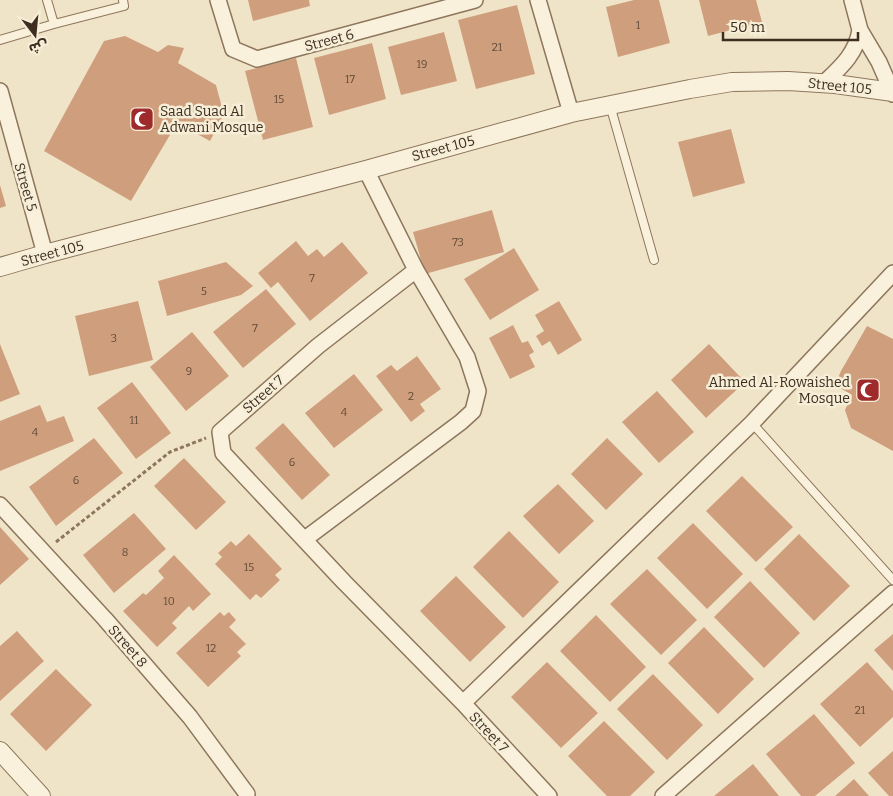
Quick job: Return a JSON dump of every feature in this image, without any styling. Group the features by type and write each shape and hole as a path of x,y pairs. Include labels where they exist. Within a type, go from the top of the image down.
{"street":[{"name":"Street 6","path":"218,0 233,49 257,59 475,0"},
{"path":"538,0 571,113"},
{"path":"852,0 860,30 879,62 893,93"},
{"path":"824,83 850,55 858,42 860,30"},
{"name":"Street 105","path":"0,267 366,170 571,113 690,89 732,82 788,81 824,83 893,93"},
{"name":"Street 5","path":"0,91 4,120 45,254"},
{"path":"305,539 461,422 473,411 478,390 467,357 416,270 366,170"},
{"name":"Street 7","path":"416,270 318,346 220,432 223,453 344,582 463,703 549,796"},
{"path":"463,703 752,423 893,273"},
{"name":"Street 8","path":"0,504 105,619 190,717 247,794"},
{"path":"664,796 893,593"},
{"path":"0,751 41,796"}],"lane":[{"path":"47,0 54,24"},
{"path":"0,40 124,6 123,0"},
{"path":"610,105 654,260"},
{"path":"752,423 893,580"}],"path":[{"path":"44,552 170,452 220,432"}],"building":[{"path":"248,0 309,0 310,6 253,21"},
{"path":"634,0 659,0 670,43 618,57 606,7"},
{"path":"699,0 756,0 762,22 708,36"},
{"path":"517,5 535,74 476,89 458,20"},
{"path":"444,32 457,81 401,95 388,47"},
{"name":"Saad Suad Al Adwani Mosque","path":"125,36 158,52 168,45 184,48 178,63 216,85 224,115 210,141 177,123 131,201 44,151 104,41"},
{"path":"372,43 386,99 329,115 314,58"},
{"path":"296,58 313,127 263,140 245,71"},
{"path":"731,129 745,183 693,197 678,142"},
{"path":"0,185 6,206 0,208"},
{"path":"492,210 504,252 425,274 413,232"},
{"path":"296,241 308,256 317,249 324,257 342,242 368,273 310,321 278,282 271,288 258,273"},
{"path":"514,248 539,290 490,320 464,279"},
{"path":"226,262 253,286 241,295 167,316 158,281"},
{"path":"266,289 296,324 243,368 213,332"},
{"path":"138,301 153,360 89,376 75,316"},
{"path":"559,301 582,340 558,355 550,341 542,346 536,336 544,331 535,315"},
{"path":"513,325 522,343 528,341 534,352 529,355 535,367 510,379 489,338"},
{"name":"Ahmed Al-Rowaished Mosque","path":"867,326 893,339 893,451 851,428 845,410 852,395 835,385"},
{"path":"192,332 229,376 186,411 150,367"},
{"path":"0,344 20,394 0,402"},
{"path":"709,344 745,382 706,418 671,380"},
{"path":"417,356 441,389 420,404 425,411 411,422 376,376 391,365 397,371"},
{"path":"354,374 383,410 334,448 305,413"},
{"path":"132,382 171,433 136,459 97,408"},
{"path":"657,391 694,432 659,463 622,422"},
{"path":"40,405 47,422 64,416 74,441 0,471 0,421"},
{"path":"283,423 330,475 302,500 255,448"},
{"path":"94,438 123,473 56,526 29,487"},
{"path":"607,438 643,474 606,510 571,474"},
{"path":"184,458 226,502 196,530 154,486"},
{"path":"742,476 793,527 756,562 706,511"},
{"path":"558,484 594,521 559,554 523,516"},
{"path":"134,513 166,549 114,593 83,555"},
{"path":"693,523 743,574 707,609 657,558"},
{"path":"0,527 29,559 0,585"},
{"path":"509,531 559,582 523,618 473,567"},
{"path":"249,534 282,569 275,575 280,580 261,598 256,594 250,600 215,564 222,557 218,553 231,541 236,546"},
{"path":"799,534 850,586 814,621 764,569"},
{"path":"174,555 211,594 193,611 189,606 172,623 177,628 157,647 123,611 143,593 146,595 164,578 158,571"},
{"path":"647,569 697,620 661,655 610,604"},
{"path":"456,576 506,627 470,662 420,611"},
{"path":"750,581 800,633 764,668 714,617"},
{"path":"220,612 224,616 229,612 236,620 229,627 246,644 237,652 241,656 208,687 176,653"},
{"path":"596,615 646,667 610,702 560,651"},
{"path":"704,627 754,679 718,714 668,663"},
{"path":"17,631 44,661 0,701 0,646"},
{"path":"893,634 893,671 874,650"},
{"path":"547,662 598,713 561,748 511,697"},
{"path":"867,662 893,691 893,717 860,747 820,704"},
{"path":"56,669 92,705 46,751 10,714"},
{"path":"653,674 703,725 667,760 617,709"},
{"path":"814,714 855,763 815,796 801,796 766,754"},
{"path":"604,721 655,772 630,796 607,796 568,756"},
{"path":"893,751 893,796 889,796 868,773"},
{"path":"753,764 779,796 714,796"},
{"path":"854,779 869,796 835,796"}],"place":[{"name":"Saad Suad Al Adwani Mosque","path":"142,119"},
{"name":"Ahmed Al-Rowaished Mosque","path":"868,390"}]}
